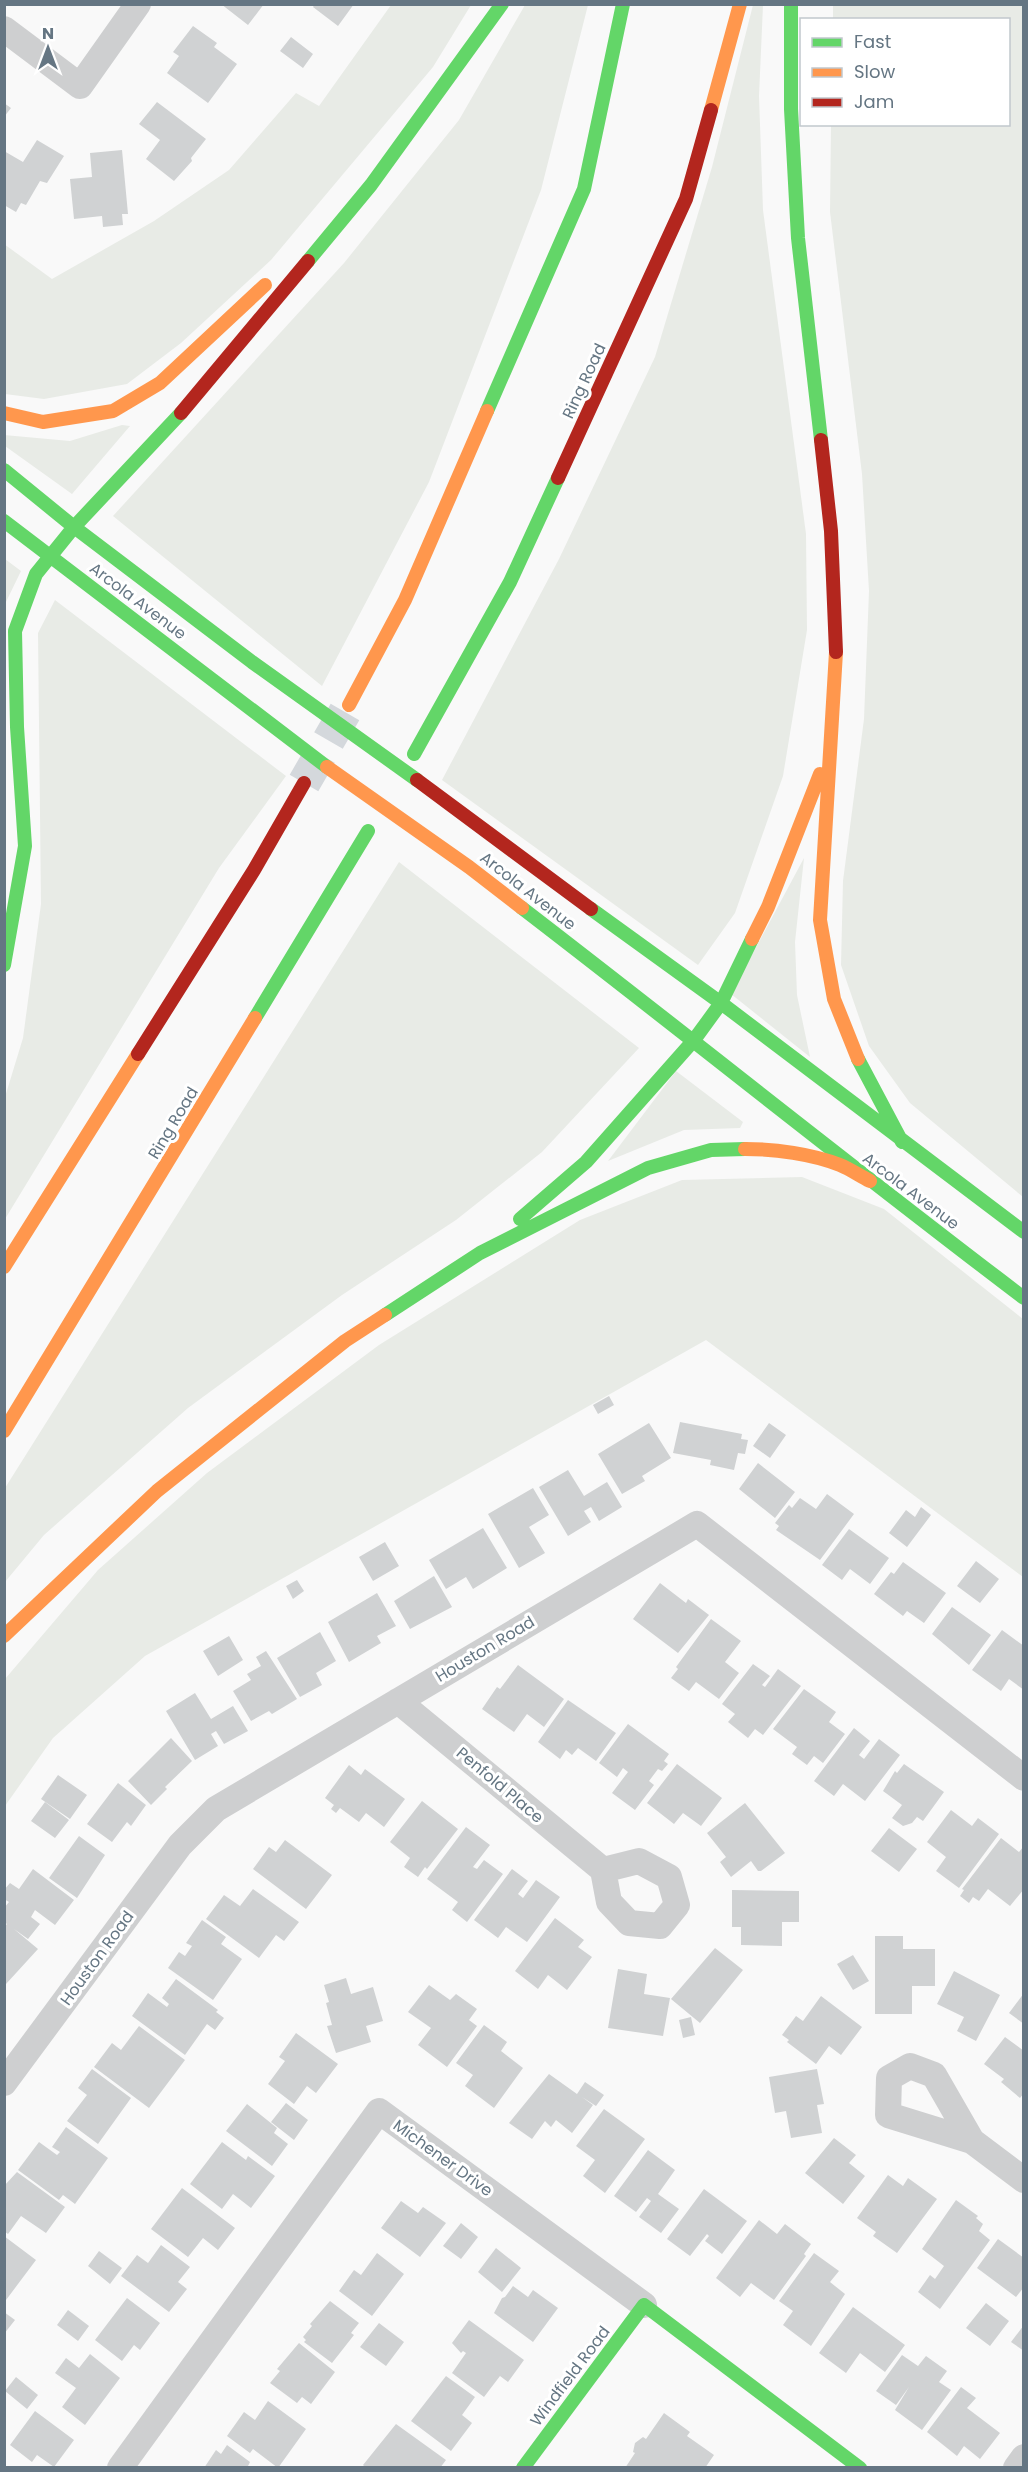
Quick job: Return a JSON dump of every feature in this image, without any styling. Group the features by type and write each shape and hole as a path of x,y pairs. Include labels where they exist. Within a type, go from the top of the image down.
{"main road":[{"path":"4,965 25,846 17,727 15,631 36,574 74,527 174,422 371,185 502,4"},
{"path":"349,705 405,600 584,189 622,4"},
{"name":"Ring Road","path":"414,754 510,582 686,199 740,4"},
{"path":"791,4 791,109 798,238 831,531 836,648 820,921 834,999 859,1062 902,1142"},
{"path":"4,413 43,422 113,411 160,383 371,185"},
{"name":"Arcola Avenue","path":"4,470 74,527 252,662 720,1003 1023,1232"},
{"name":"Arcola Avenue","path":"4,521 329,768 469,867 1023,1298"},
{"path":"480,1253 586,1162 694,1040 720,1003 768,907 831,744"},
{"path":"4,1267 254,870 304,783"},
{"name":"Ring Road","path":"4,1431 368,831"},
{"path":"4,1635 157,1491 345,1341 480,1253 648,1168 711,1150 763,1149 808,1157 840,1165 870,1181"},
{"name":"Windfield Road","path":"523,2468 644,2305"},
{"name":"Michener Drive","path":"644,2305 860,2468"}],"street":[{"path":"4,29 80,86 138,4"},
{"name":"Houston Road","path":"4,2083 180,1845 216,1809 697,1524 1023,1778"},
{"name":"Penfold Place","path":"398,1701 603,1870"},
{"name":"Michener Drive","path":"120,2468 379,2111 644,2305"},
{"path":"972,2141 1023,2180"},
{"path":"1016,2468 1023,2457"}],"shaded area":[{"path":"391,5 471,5 433,67 271,260 181,343 127,384 44,399 5,394 4,244 52,279 154,221 229,170 296,93 319,106"},
{"path":"525,5 588,5 541,190 429,482 322,686 113,516 344,263 459,120"},
{"path":"753,5 763,5 759,96 763,210 806,534 807,630 783,776 735,913 698,965 442,780 559,559 655,357 712,167"},
{"path":"833,5 1023,5 1023,1197 910,1103 869,1046 841,965 843,881 864,719 869,591 862,474 830,212 831,126 1010,126 1010,18 833,18"},
{"path":"122,425 130,426 72,494 5,446 4,435 70,441"},
{"path":"5,559 21,571 5,604"},
{"path":"55,600 286,776 219,868 5,1219 5,1097 23,1038 41,904 38,633"},
{"path":"804,858 795,942 797,995 810,1057 731,994"},
{"path":"399,862 639,1048 542,1152 456,1220 342,1295 188,1408 44,1535 5,1582 5,1488"},
{"path":"676,1071 743,1122 740,1128 684,1130 608,1161"},
{"path":"802,1177 884,1209 1023,1319 1023,1577 706,1340 145,1656 53,1738 5,1806 5,1679 98,1570 207,1473 379,1345 580,1220 682,1180"}],"building":[{"path":"221,4 264,4 248,25"},
{"path":"315,4 354,4 338,26 313,7"},
{"path":"193,26 217,43 214,47 237,64 208,103 167,73 179,56 173,52"},
{"path":"291,37 313,54 303,68 280,51"},
{"path":"157,102 206,139 191,158 192,161 174,181 146,159 160,140 139,124"},
{"path":"4,103 11,108 4,117"},
{"path":"37,140 64,156 47,183 40,181 26,205 21,203 16,212 4,205 4,151 23,162"},
{"path":"122,150 128,214 122,214 123,225 103,227 102,216 74,219 70,179 92,177 90,153"},
{"path":"609,1396 614,1405 598,1414 593,1405"},
{"path":"680,1422 742,1434 741,1439 748,1440 745,1454 738,1453 734,1470 710,1465 711,1460 673,1453"},
{"path":"649,1423 671,1458 642,1476 645,1481 622,1494 598,1454"},
{"path":"769,1423 786,1435 770,1458 753,1446"},
{"path":"758,1463 795,1492 775,1518 739,1489"},
{"path":"568,1470 584,1496 607,1482 622,1507 599,1521 591,1507 584,1511 591,1522 568,1536 539,1487"},
{"path":"533,1488 549,1515 529,1527 545,1553 519,1568 488,1514"},
{"path":"827,1494 854,1514 820,1560 776,1530 779,1526 775,1523 789,1505 792,1508 800,1498 816,1509"},
{"path":"921,1507 931,1515 907,1547 889,1533 906,1510 915,1517"},
{"path":"483,1528 507,1568 473,1589 466,1577 446,1589 429,1560"},
{"path":"849,1529 889,1558 870,1584 850,1569 842,1580 822,1565"},
{"path":"385,1542 399,1566 373,1581 359,1557"},
{"path":"976,1561 999,1579 980,1603 957,1586"},
{"path":"903,1562 946,1593 924,1623 907,1611 903,1616 874,1594 891,1572 894,1574"},
{"path":"434,1576 452,1607 410,1629 394,1601"},
{"path":"297,1580 304,1591 293,1599 286,1586"},
{"path":"660,1583 686,1603 688,1599 709,1615 678,1653 633,1619"},
{"path":"377,1593 396,1626 377,1636 381,1643 349,1662 328,1622"},
{"path":"952,1607 991,1635 969,1665 932,1634"},
{"path":"711,1619 741,1641 725,1662 739,1673 719,1699 696,1682 689,1691 671,1678 678,1669 676,1667"},
{"path":"1002,1630 1024,1646 1024,1690 1009,1679 1001,1691 972,1670"},
{"path":"320,1632 336,1661 316,1673 322,1685 300,1697 277,1658"},
{"path":"229,1636 243,1660 218,1676 203,1651"},
{"path":"266,1651 297,1699 272,1714 269,1711 251,1721 233,1691 251,1680 247,1674 261,1666 256,1657"},
{"path":"753,1664 770,1676 762,1685 765,1687 778,1669 801,1686 763,1735 755,1729 748,1738 728,1722 735,1714 722,1704"},
{"path":"518,1665 564,1699 544,1727 527,1714 514,1732 482,1709 497,1687 500,1689"},
{"path":"804,1689 836,1712 829,1722 845,1734 823,1763 814,1756 807,1765 792,1754 797,1747 773,1729"},
{"path":"195,1693 211,1719 233,1706 248,1731 224,1744 216,1731 211,1734 218,1746 195,1760 166,1711"},
{"path":"568,1700 616,1733 596,1761 578,1748 572,1755 566,1750 560,1759 538,1742"},
{"path":"628,1724 669,1754 664,1761 668,1764 662,1771 658,1769 649,1781 654,1785 635,1810 612,1793 628,1772 623,1768 617,1777 599,1763"},
{"path":"854,1728 870,1741 859,1755 864,1759 879,1739 900,1755 865,1801 843,1784 834,1796 814,1781"},
{"path":"171,1738 192,1761 165,1787 167,1789 151,1805 128,1781"},
{"path":"677,1764 722,1798 701,1826 683,1813 674,1824 647,1803"},
{"path":"904,1764 944,1792 923,1821 917,1817 912,1823 903,1826 892,1818 902,1805 883,1791 895,1771 897,1773"},
{"path":"349,1765 361,1775 365,1769 405,1799 384,1827 366,1813 359,1822 340,1808 336,1813 331,1809 334,1805 325,1798"},
{"path":"58,1775 87,1795 70,1819 41,1799"},
{"path":"118,1783 146,1805 131,1826 127,1822 112,1842 87,1824"},
{"path":"422,1801 458,1829 418,1877 404,1867 410,1858 390,1842"},
{"path":"45,1802 69,1820 55,1838 31,1821"},
{"path":"745,1803 785,1853 761,1871 758,1871 751,1861 731,1877 720,1862 726,1857 707,1833"},
{"path":"951,1810 972,1826 978,1818 999,1834 959,1888 936,1871 946,1857 927,1842"},
{"path":"466,1827 490,1845 473,1867 477,1869 484,1860 503,1874 467,1922 452,1910 458,1902 427,1879"},
{"path":"889,1828 917,1849 899,1872 871,1851"},
{"path":"79,1836 105,1855 77,1898 49,1878"},
{"path":"1001,1838 1019,1852 1024,1846 1024,1889 1010,1906 988,1889 979,1901 973,1897 969,1903 960,1896 964,1890 962,1889"},
{"path":"285,1840 332,1875 306,1909 253,1869 269,1847 276,1852"},
{"path":"33,1869 74,1900 55,1925 35,1910 31,1917 40,1924 28,1939 14,1929 38,1949 6,1984 4,1983 4,1927 7,1924 4,1922 4,1908 9,1902 4,1899 4,1890 10,1883 19,1889"},
{"path":"512,1869 528,1881 518,1894 523,1898 536,1880 560,1897 527,1942 506,1927 498,1938 474,1920"},
{"path":"253,1889 299,1922 284,1941 276,1935 259,1958 206,1919 224,1895 240,1906"},
{"path":"732,1890 799,1891 799,1922 782,1922 782,1946 741,1945 741,1927 732,1927"},
{"path":"555,1918 584,1940 578,1947 592,1957 567,1990 548,1975 538,1989 515,1971"},
{"path":"202,1920 226,1937 221,1944 242,1959 213,2000 168,1968 179,1952 185,1956 192,1946 186,1943"},
{"path":"875,1936 903,1936 903,1949 935,1949 935,1986 912,1986 912,2014 875,2014"},
{"path":"715,1948 743,1970 700,2023 671,1999"},
{"path":"853,1955 869,1981 853,1990 837,1964"},
{"path":"618,1969 647,1974 644,1994 670,1998 663,2036 608,2028"},
{"path":"954,1971 1000,1995 976,2041 957,2031 964,2017 937,2004"},
{"path":"346,1978 351,1994 373,1987 383,2021 366,2026 371,2042 336,2053 327,2026 332,2025 324,1985"},
{"path":"176,1979 218,2010 216,2012 224,2018 215,2030 207,2024 185,2055 132,2016 148,1993 167,2007 169,2004 162,1998"},
{"path":"429,1985 450,2000 456,1994 477,2009 469,2020 477,2026 447,2067 418,2045 431,2028 408,2012"},
{"path":"1024,1993 1024,2024 1009,2013"},
{"path":"821,1996 862,2027 841,2055 829,2046 816,2064 787,2042 789,2040 782,2035 796,2016 803,2021"},
{"path":"691,2017 695,2035 683,2038 679,2020"},
{"path":"484,2025 507,2042 501,2051 523,2068 494,2108 465,2086 473,2075 456,2063"},
{"path":"139,2026 185,2060 149,2108 94,2067 112,2043 121,2050"},
{"path":"296,2033 338,2064 316,2093 307,2086 294,2104 268,2084 285,2061 279,2057"},
{"path":"1005,2037 1024,2051 1024,2093 1020,2098 1001,2082 1004,2079 984,2064"},
{"path":"92,2069 131,2098 98,2144 67,2121 87,2095 78,2088"},
{"path":"817,2069 824,2104 817,2105 822,2133 791,2138 786,2111 775,2113 769,2077"},
{"path":"549,2074 577,2094 585,2082 604,2095 596,2106 582,2097 593,2105 572,2133 556,2120 551,2127 545,2121 532,2139 509,2123"},
{"path":"286,2103 308,2120 294,2140 271,2122"},
{"path":"247,2104 277,2128 274,2133 288,2144 272,2166 226,2131"},
{"path":"604,2109 645,2139 605,2193 583,2176 595,2160 576,2146"},
{"path":"66,2127 108,2158 75,2204 63,2195 59,2200 18,2170 39,2142 57,2155 60,2152 52,2147"},
{"path":"834,2138 856,2155 849,2163 865,2176 843,2204 805,2173"},
{"path":"222,2142 246,2160 248,2156 275,2176 251,2208 233,2194 222,2209 190,2184"},
{"path":"648,2150 675,2170 658,2194 679,2209 661,2233 639,2217 651,2201 647,2198 636,2212 614,2196"},
{"path":"17,2172 65,2207 46,2233 21,2216 8,2234 4,2231 4,2186"},
{"path":"888,2175 903,2186 908,2178 937,2199 897,2253 873,2236 876,2232 857,2218"},
{"path":"182,2188 235,2228 218,2250 203,2238 188,2257 151,2229"},
{"path":"704,2189 747,2221 722,2254 705,2241 709,2236 707,2234 690,2256 667,2239"},
{"path":"956,2200 978,2216 976,2218 983,2224 979,2231 990,2240 940,2309 918,2292 930,2275 935,2279 944,2266 922,2249"},
{"path":"401,2201 418,2213 423,2207 446,2223 420,2257 381,2228"},
{"path":"759,2220 777,2234 785,2224 811,2244 804,2254 806,2256 774,2300 751,2283 740,2297 716,2278"},
{"path":"461,2223 478,2237 461,2259 443,2246"},
{"path":"4,2236 36,2260 6,2300 4,2299"},
{"path":"998,2239 1024,2258 1024,2287 1016,2297 977,2268"},
{"path":"161,2245 190,2267 178,2282 187,2289 169,2312 121,2276 137,2255 148,2263"},
{"path":"496,2248 521,2268 502,2292 478,2272"},
{"path":"99,2251 122,2268 110,2284 88,2266"},
{"path":"377,2253 404,2274 372,2316 339,2291 354,2270 361,2275"},
{"path":"814,2253 839,2271 830,2282 845,2294 811,2346 783,2325 793,2311 779,2301"},
{"path":"513,2286 528,2297 533,2290 558,2308 533,2342 494,2313 502,2298"},
{"path":"127,2298 160,2323 140,2350 134,2345 122,2361 95,2340"},
{"path":"330,2301 359,2323 351,2333 354,2335 332,2363 304,2342 306,2340 303,2337 312,2326 310,2324"},
{"path":"986,2303 1009,2321 990,2346 966,2328"},
{"path":"853,2307 905,2345 885,2372 860,2353 846,2373 819,2353"},
{"path":"68,2310 89,2326 78,2341 57,2325"},
{"path":"4,2312 15,2320 4,2334"},
{"path":"469,2320 524,2360 508,2382 500,2376 484,2397 452,2373 466,2353 463,2351 461,2353 452,2343"},
{"path":"379,2323 404,2342 386,2366 360,2347"},
{"path":"1024,2325 1024,2351 1011,2342"},
{"path":"299,2343 335,2372 311,2404 302,2397 297,2403 270,2383 280,2371 277,2369"},
{"path":"90,2354 120,2378 85,2425 62,2407 76,2388 55,2373 66,2358 79,2368"},
{"path":"902,2355 918,2366 926,2356 947,2371 939,2382 951,2390 922,2430 895,2410 909,2387 896,2405 876,2391"},
{"path":"446,2376 475,2397 462,2415 472,2423 451,2451 411,2421"},
{"path":"16,2377 38,2395 27,2409 5,2391"},
{"path":"961,2387 976,2398 967,2408 1000,2433 980,2459 964,2446 957,2456 927,2432"},
{"path":"268,2401 306,2429 278,2468 253,2449 250,2453 227,2436 244,2412 255,2420"},
{"path":"35,2411 74,2440 54,2467 37,2455 32,2462 10,2445"},
{"path":"664,2413 690,2432 687,2436 714,2455 705,2468 625,2468 635,2453 633,2452 635,2443 643,2437 646,2439"},
{"path":"396,2424 446,2460 440,2468 366,2468 363,2465"},
{"path":"227,2445 250,2462 247,2468 204,2468 216,2450 221,2454"}],"tunnel":[{"path":"304,783 349,705"}],"traffic: fast":[{"path":"308,261 371,185 502,4"},
{"path":"487,411 584,189 623,4"},
{"path":"791,4 791,109 798,238 821,440"},
{"path":"4,965 25,846 17,727 15,631 36,574 74,527 181,413"},
{"path":"4,470 74,527 252,662 417,780"},
{"path":"414,754 510,582 558,478"},
{"path":"4,521 327,767"},
{"path":"255,1018 368,831"},
{"path":"522,908 1024,1298"},
{"path":"591,909 721,1003 1024,1232"},
{"path":"520,1219 586,1162 694,1040 721,1003 752,939"},
{"path":"858,1059 902,1142"},
{"path":"385,1315 480,1253 648,1168 711,1150 745,1149"},
{"path":"523,2468 644,2305 860,2468"}],"traffic: slow":[{"path":"711,110 740,4"},
{"path":"4,413 43,422 113,411 160,383 265,285"},
{"path":"349,705 405,600 487,411"},
{"path":"836,652 820,920 834,999 858,1059"},
{"path":"327,767 469,867 522,908"},
{"path":"752,939 768,907 820,774"},
{"path":"4,1431 255,1018"},
{"path":"4,1267 138,1054"},
{"path":"745,1149 781,1151 818,1158 844,1167 870,1181"},
{"path":"4,1636 157,1491 345,1341 385,1315"}],"traffic: jam":[{"path":"558,478 686,199 711,110"},
{"path":"181,413 308,261"},
{"path":"821,440 831,531 836,652"},
{"path":"417,780 591,909"},
{"path":"138,1054 254,870 304,783"}]}
